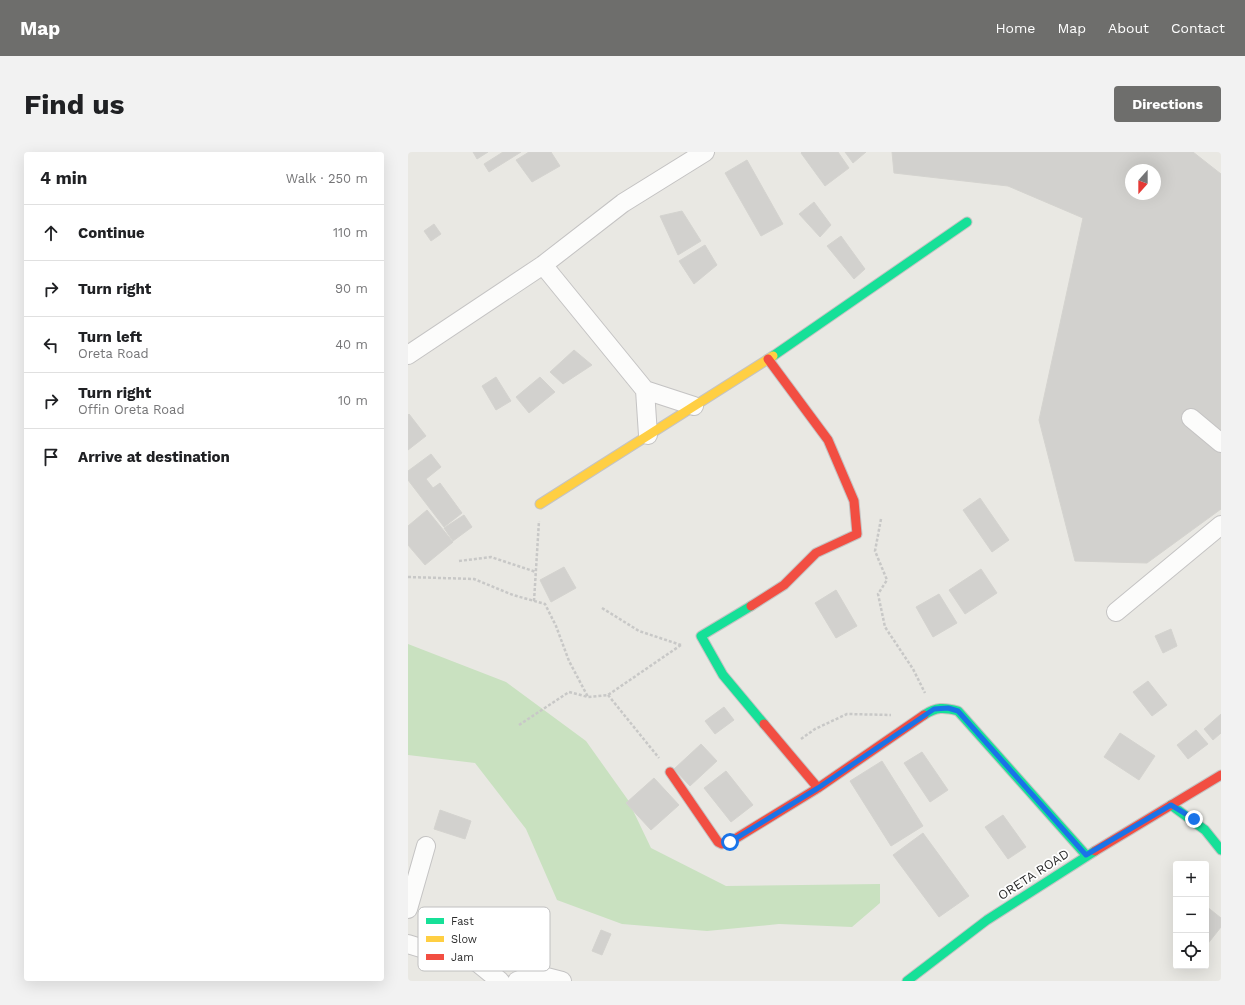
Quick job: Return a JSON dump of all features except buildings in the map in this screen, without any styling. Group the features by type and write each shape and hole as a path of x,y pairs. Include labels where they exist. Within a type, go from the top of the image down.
{"street":[{"path":"408,355 544,265 623,203 705,152"},
{"path":"540,504 768,359 967,222"},
{"path":"544,265 645,390 694,406"},
{"path":"768,359 828,440 854,501 857,534 816,553 784,585 701,636 723,675 818,788"},
{"path":"645,390 648,435"},
{"path":"1190,418 1221,444"},
{"path":"1116,612 1221,525"},
{"path":"670,772 718,842 722,844 730,842 818,788 934,709 948,708 958,711 1086,855"},
{"name":"ORETA ROAD","path":"907,981 987,920 1086,855 1221,775"},
{"path":"1171,805 1194,819 1214,838 1221,850"},
{"path":"408,909 426,846"},
{"path":"488,971 500,981"},
{"path":"517,981 535,974 562,981"}],"path":[{"path":"534,600 540,504"},
{"path":"881,520 875,551 887,580 878,594 884,628 913,669 934,709"},
{"path":"459,560 491,557 536,572"},
{"path":"408,577 474,579 513,595 545,604 556,626 569,660 588,697"},
{"path":"602,608 639,631 687,647 701,636"},
{"path":"519,725 569,692 588,697 608,695 681,645"},
{"path":"608,695 670,772"},
{"path":"786,750 815,729 847,714 890,714 920,719"}],"green space":[{"path":"408,644 506,682 586,741 628,800 651,848 726,886 880,884 880,903 852,927 779,924 707,931 622,924 557,900 526,829 475,763 408,755"}],"traffic: fast":[{"path":"773,356 967,222"},
{"path":"751,606 701,636 723,675 764,724"},
{"path":"924,715 932,710 940,708 958,711 1086,855"},
{"path":"1171,805 1205,830 1221,850"},
{"path":"907,981 987,920 1095,851"}],"traffic: slow":[{"path":"540,504 773,356"}],"traffic: jam":[{"path":"751,606 784,585 816,553 857,534 854,501 828,440 768,359"},
{"path":"670,772 718,842 722,844 730,842 818,788 924,715"},
{"path":"764,724 818,788"},
{"path":"1095,851 1221,775"}],"route":[{"path":"730,842 818,788 934,709 948,708 958,711 1086,855 1171,805 1194,819"}]}
